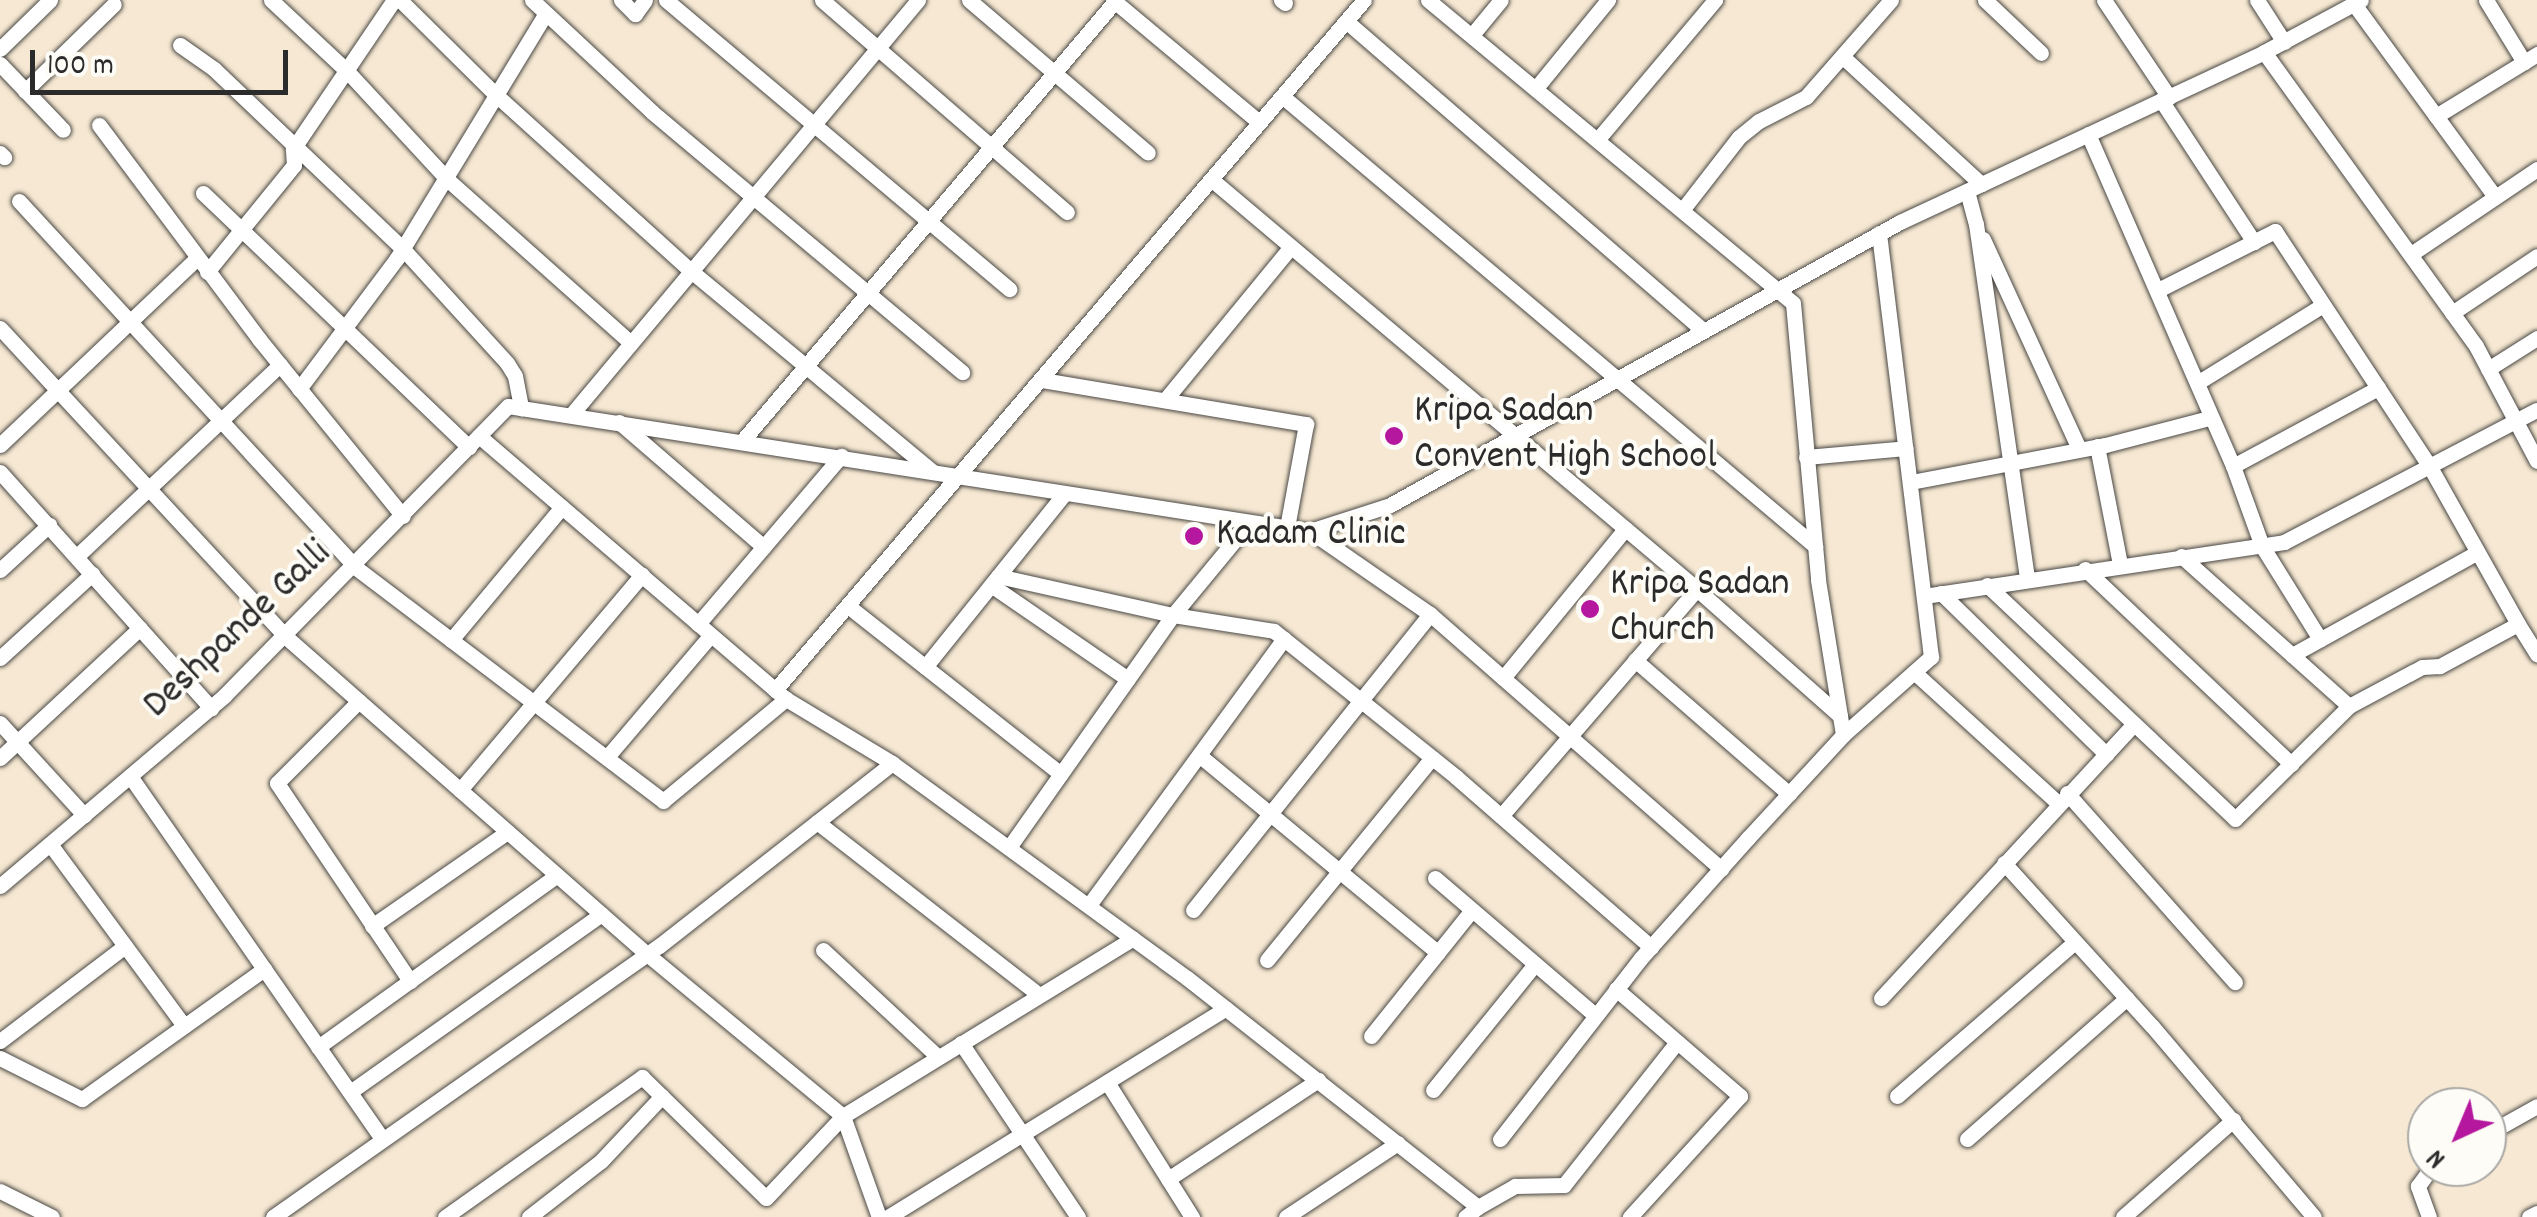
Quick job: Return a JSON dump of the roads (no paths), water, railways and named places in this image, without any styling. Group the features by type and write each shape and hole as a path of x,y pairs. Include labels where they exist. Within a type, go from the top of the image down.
{"street":[{"path":"0,49 50,0"},
{"path":"272,0 347,71 448,180 631,343"},
{"path":"0,445 128,323 241,230 294,165 293,149 397,0 692,271 932,472"},
{"path":"532,0 652,112 962,372"},
{"path":"621,0 635,14 645,0"},
{"path":"666,0 1009,289"},
{"path":"822,0 1068,212"},
{"path":"571,415 918,0"},
{"path":"968,0 1148,153"},
{"path":"743,440 804,363 1115,0 1259,122"},
{"path":"19,201 355,567 662,801 781,694 848,606 1364,0"},
{"path":"1428,0 1793,303 1814,546 1843,734"},
{"path":"1472,36 1501,0"},
{"path":"1536,88 1608,0"},
{"path":"1598,139 1715,0"},
{"path":"1683,209 1739,138 1759,121 1794,107 1891,0"},
{"path":"1985,0 2040,53"},
{"path":"2104,0 2254,242"},
{"path":"2257,0 2284,42"},
{"path":"2436,116 2530,58 2486,0"},
{"path":"180,44 214,70 293,149 403,249 506,363 514,376 514,407 1310,531 1390,504 1878,233 2264,52 2358,2 2495,197"},
{"path":"25,91 114,4"},
{"path":"299,389 403,249 545,14"},
{"path":"1346,21 1701,329"},
{"path":"2264,52 2452,313 2537,461"},
{"path":"1843,57 1974,187 2026,578"},
{"path":"0,64 63,130"},
{"path":"1282,96 1814,546"},
{"path":"100,125 202,265 403,516"},
{"path":"2088,134 2233,466 2262,546 2320,639"},
{"path":"2411,254 2537,169"},
{"path":"1211,179 1697,589 1840,716"},
{"path":"203,193 344,328 474,442 562,508 781,694 892,762 1089,904 1398,1143 1472,1212 1515,1186 1564,1185 1677,1042"},
{"path":"1976,224 2079,449"},
{"path":"2158,290 2275,231 2430,467 2537,654"},
{"path":"1500,1138 1651,947 1843,734 1931,656 1932,594 1911,482 1878,233"},
{"path":"1165,400 1290,248"},
{"path":"2452,313 2537,256"},
{"path":"2197,383 2323,304"},
{"path":"0,328 286,637 646,954 842,1116 879,1217"},
{"path":"2488,370 2537,338"},
{"path":"77,556 280,365"},
{"path":"1042,380 1306,424 1287,528"},
{"path":"2233,466 2378,388"},
{"name":"Deshpande Galli","path":"0,886 210,708 286,637 474,442 514,407"},
{"path":"1932,594 2284,542 2537,410"},
{"path":"1911,482 2097,446 2209,418"},
{"path":"618,422 764,547"},
{"path":"2097,446 2120,564"},
{"path":"1806,456 1906,448"},
{"path":"698,624 841,456"},
{"path":"3,482 49,525 210,708"},
{"path":"925,667 1064,494"},
{"path":"450,640 562,508"},
{"path":"1010,846 1173,615 1248,524"},
{"path":"0,570 49,525"},
{"path":"1503,678 1625,529"},
{"path":"1310,531 1430,614 1721,869"},
{"path":"2292,654 2476,553"},
{"path":"2181,556 2349,706"},
{"path":"2085,569 2291,764"},
{"path":"0,658 92,574"},
{"path":"460,790 642,575"},
{"path":"995,580 1274,632 1432,758 1651,947"},
{"path":"995,580 1128,679"},
{"path":"1986,585 2235,820 2349,706 2422,668 2440,666 2518,624"},
{"path":"1501,816 1697,589"},
{"path":"1932,594 2106,754"},
{"path":"848,606 1061,774"},
{"path":"1194,910 1430,614"},
{"path":"0,758 140,628"},
{"path":"607,756 712,635"},
{"path":"1089,904 1284,639"},
{"path":"1635,660 1789,794"},
{"path":"1914,672 2062,798 2235,982"},
{"path":"359,701 277,783 410,981"},
{"path":"0,723 84,816"},
{"path":"1882,998 2134,724"},
{"path":"1199,755 1438,953"},
{"path":"1267,960 1432,758"},
{"path":"272,1217 646,954 892,762"},
{"path":"130,776 382,1138"},
{"path":"817,822 1039,996"},
{"path":"372,926 507,832"},
{"path":"50,844 184,1026"},
{"path":"2004,863 2314,1217"},
{"path":"318,1047 557,875"},
{"path":"1435,878 1595,1015"},
{"path":"1371,1036 1472,910"},
{"path":"350,1092 601,914"},
{"path":"445,1217 642,1077 766,1198 842,1116 1134,938"},
{"path":"1897,1096 2075,942"},
{"path":"0,1041 125,946"},
{"path":"823,950 938,1057"},
{"path":"1433,1090 1536,964"},
{"path":"0,1058 82,1099 264,968"},
{"path":"1616,989 1740,1096 1630,1217"},
{"path":"1968,1140 2126,998"},
{"path":"888,1217 1226,1008"},
{"path":"961,1043 1078,1217"},
{"path":"1168,1179 1318,1080"},
{"path":"1107,1082 1192,1217"},
{"path":"529,1217 601,1161 662,1096"},
{"path":"2507,1123 2537,1106"},
{"path":"2122,1217 2233,1120"},
{"path":"1286,1217 1398,1143"},
{"path":"2418,1187 2428,1217"},
{"path":"0,1191 42,1215"},
{"path":"2529,1217 2537,1213"}],"place":[{"name":"Kripa Sadan Convent High School","path":"1394,436"},
{"name":"Kadam Clinic","path":"1194,536"},
{"name":"Kripa Sadan Church","path":"1590,609"}]}
